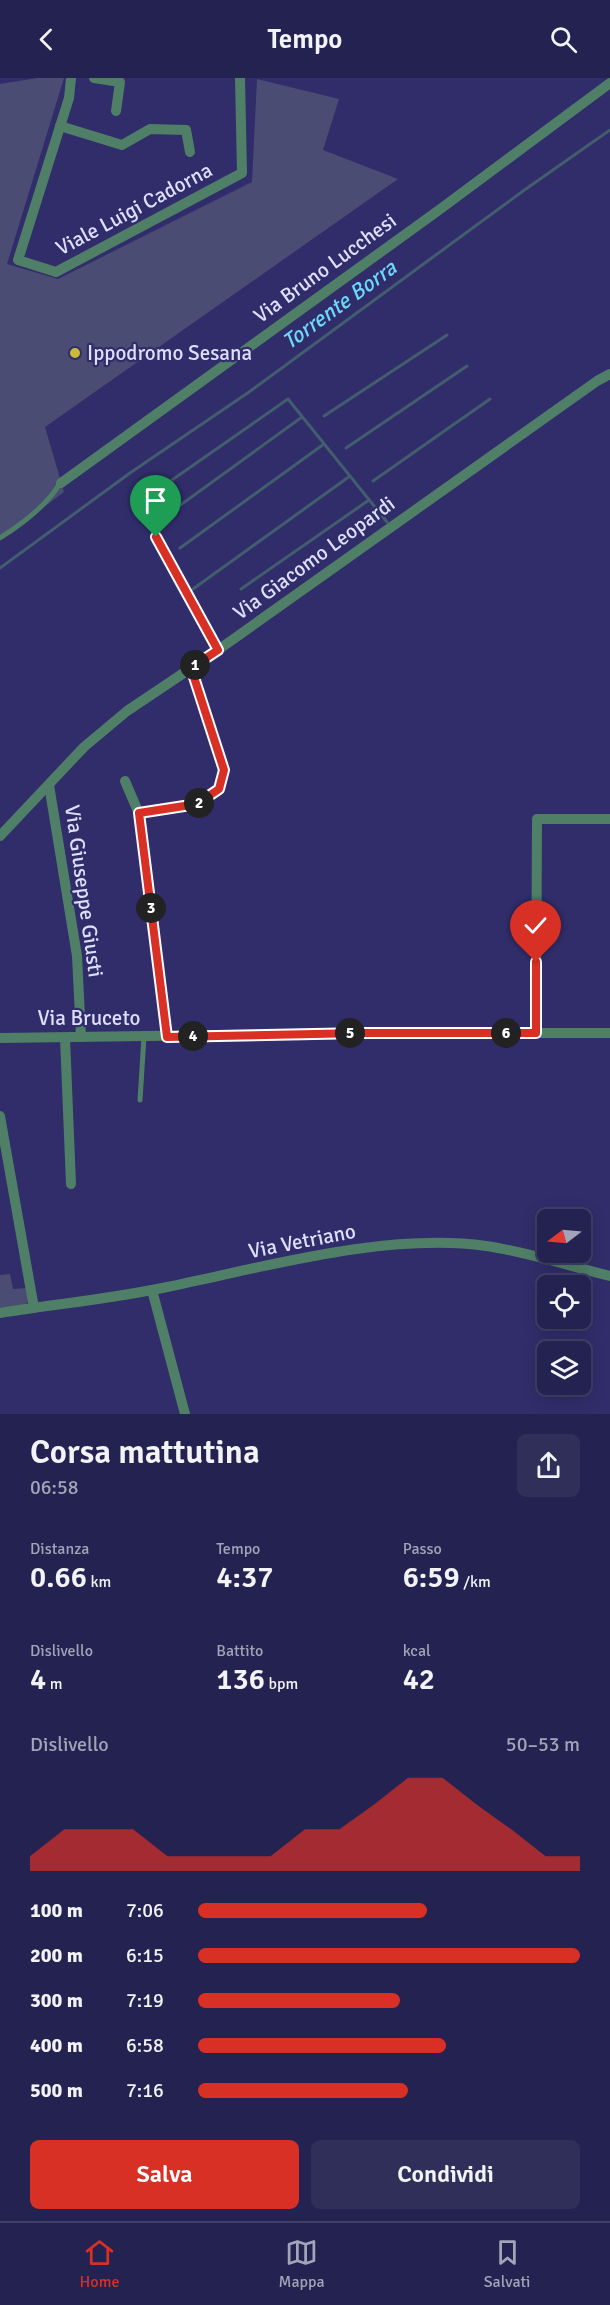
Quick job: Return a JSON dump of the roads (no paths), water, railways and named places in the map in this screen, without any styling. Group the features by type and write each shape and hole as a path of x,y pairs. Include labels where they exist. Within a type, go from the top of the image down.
{"street":[{"name":"Viale Luigi Cadorna","path":"71,78 69,98 18,260 56,272 242,173 240,78"},
{"path":"94,78 120,82 116,111"},
{"name":"Via Bruno Lucchesi","path":"61,483 439,210 610,83"},
{"path":"60,126 122,145 150,129 186,130 190,152"},
{"name":"Via Giacomo Leopardi","path":"0,836 84,747 127,711 218,650 540,420 610,374"},
{"path":"156,537 218,650"},
{"path":"139,813 197,804 219,789 224,770 191,668"},
{"path":"125,781 139,813 167,1037"},
{"name":"Via Giuseppe Giusti","path":"48,785 76,956 81,1037"},
{"path":"536,1033 537,819 610,819"},
{"name":"Via Bruceto","path":"0,1038 363,1033 610,1033"},
{"path":"65,1038 71,1184"},
{"path":"0,1116 34,1308"},
{"name":"Via Vetriano","path":"0,1313 152,1290 347,1250 401,1245 486,1246 610,1276"},
{"path":"152,1290 185,1414"}],"lane":[{"path":"0,538 15,529 53,496 61,483"},
{"path":"140,1100 144,1037"}],"waterway":[{"name":"Torrente Borra","path":"0,568 130,473 249,392 610,130"},
{"path":"324,416 447,335"},
{"path":"346,448 467,366"},
{"path":"162,513 152,494 288,399 387,522"},
{"path":"373,481 490,399"},
{"path":"168,514 302,417"},
{"path":"180,548 324,444"},
{"path":"193,589 350,476"},
{"path":"241,589 369,500"}],"place":[{"name":"Ippodromo Sesana","path":"75,353"}]}
